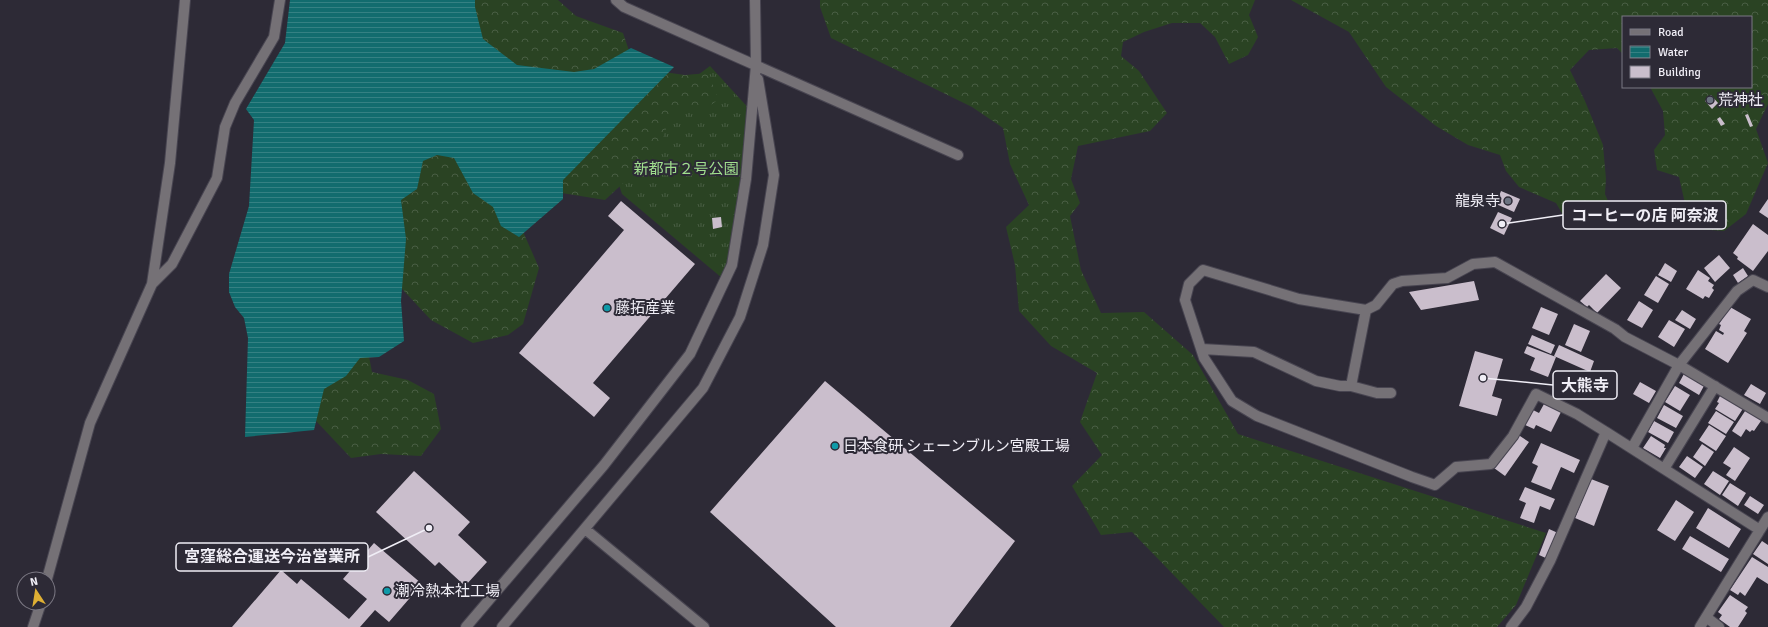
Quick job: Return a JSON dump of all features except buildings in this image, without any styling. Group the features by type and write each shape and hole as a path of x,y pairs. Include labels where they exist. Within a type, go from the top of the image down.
{"street":[{"path":"49,571 90,423 152,284 170,162 185,0"},
{"path":"152,284 172,264 217,178 225,127 235,103 274,37 280,0"},
{"path":"616,0 624,7 692,38 958,155"},
{"path":"466,627 604,465 690,354 732,265 746,179 756,65 755,0"},
{"path":"502,627 703,388 740,317 764,245 774,175 756,65"},
{"path":"1760,530 1577,414 1536,394 1513,436 1491,464 1456,466 1435,485 1257,416 1232,400 1204,358 1184,300 1189,284 1203,270 1299,299 1366,310 1376,305 1393,284 1402,281 1447,278 1473,264 1495,262 1616,329 1625,338 1679,365 1768,418"},
{"path":"1632,448 1679,365 1737,291 1753,280 1768,286"},
{"path":"1350,386 1366,310"},
{"path":"1202,350 1254,352 1316,381 1340,386 1350,386 1377,393 1391,393"},
{"path":"1664,469 1715,386"},
{"path":"1511,627 1526,607 1550,561 1606,432"},
{"path":"1700,627 1768,517"},
{"path":"585,529 704,627"},
{"path":"33,627 38,611"},
{"path":"1706,617 1719,627"}],"green space":[{"path":"454,0 558,0 576,16 623,33 635,68 685,75 709,73 718,100 708,107 675,107 657,152 605,200 537,189 514,211 539,268 523,324 508,335 473,343 431,320 389,275 366,341 372,372 408,380 434,394 441,429 421,456 381,454 351,458 300,404 459,49"},
{"path":"820,0 1255,0 1249,15 1258,37 1248,55 1229,64 1215,37 1200,23 1172,23 1144,32 1123,42 1121,56 1139,71 1167,113 1150,131 1078,146 1071,179 1080,203 1070,216 1081,270 1101,313 1144,312 1193,355 1238,434 1546,533 1516,605 1497,627 1224,627 1132,532 1101,535 1072,486 1102,455 1080,422 1097,373 1051,346 1019,311 1015,265 1006,227 1029,205 1010,164 1003,128 972,107 831,38 820,7"},
{"path":"1291,0 1768,0 1768,104 1756,129 1768,163 1746,214 1724,231 1698,229 1688,217 1679,177 1657,170 1654,150 1665,135 1663,111 1651,88 1752,88 1752,16 1622,16 1622,53 1617,48 1589,50 1570,70 1585,101 1603,145 1606,179 1605,194 1608,201 1619,207 1616,221 1606,230 1585,224 1563,215 1556,203 1519,187 1506,171 1500,155 1468,145 1436,126 1386,87 1349,32"},
{"name":"新都市２号公園","path":"710,66 753,113 734,250 722,278 622,194 613,167 683,86"}],"water":[{"path":"290,0 475,0 475,7 483,39 517,65 574,72 594,69 631,48 674,67 563,180 563,199 519,237 501,226 493,207 473,193 454,158 437,155 423,161 417,189 401,200 406,239 401,301 404,341 379,357 360,358 346,376 324,389 314,430 245,437 248,338 244,318 235,307 229,292 229,274 249,206 254,120 246,109 285,43"}],"place":[{"name":"荒神社","path":"1710,100"},
{"name":"龍泉寺","path":"1508,201"},
{"name":"コーヒーの店 阿奈波","path":"1502,224"},
{"name":"藤拓産業","path":"607,308"},
{"name":"大熊寺","path":"1483,378"},
{"name":"日本食研 シェーンブルン宮殿工場","path":"835,446"},
{"name":"宮窪総合運送今治営業所","path":"429,528"},
{"name":"潮冷熱本社工場","path":"387,591"}]}
